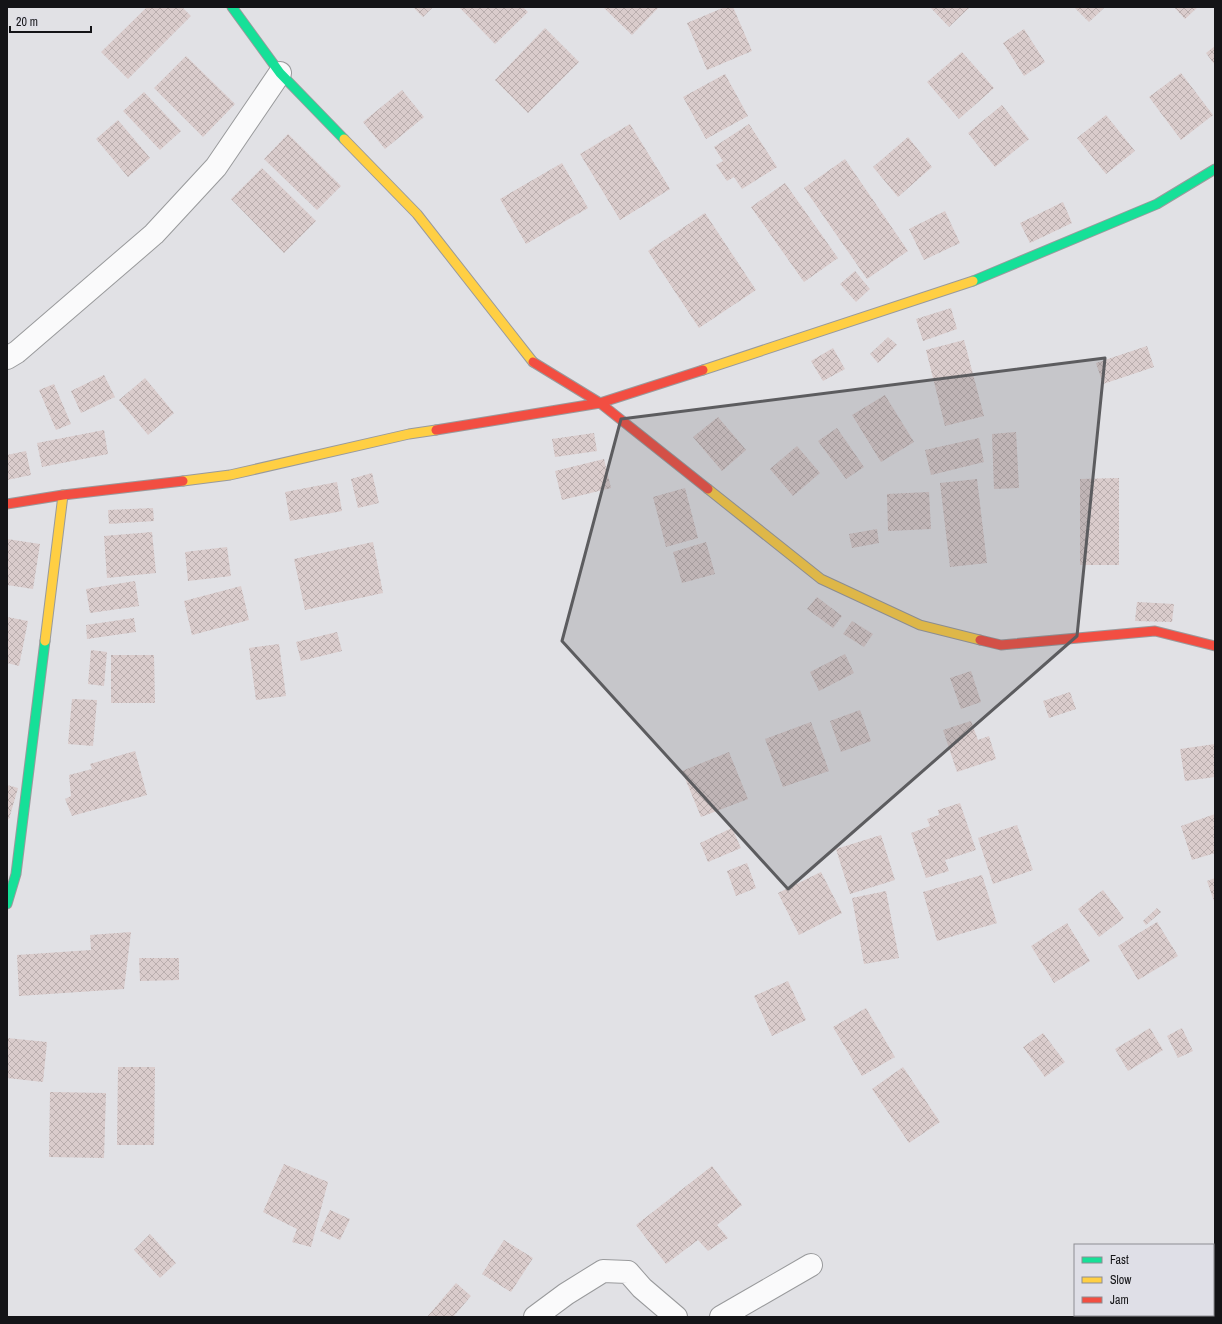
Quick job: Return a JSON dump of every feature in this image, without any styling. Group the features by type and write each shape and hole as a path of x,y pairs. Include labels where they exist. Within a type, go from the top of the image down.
{"street":[{"path":"232,7 280,73 416,214 534,362 600,403 821,579 920,625 1001,645 1156,631 1215,646"},
{"path":"7,358 17,352 154,234 216,168 280,73"},
{"path":"7,504 63,495 230,475 409,434 600,403 797,340 980,279 1157,204 1215,169"},
{"path":"7,904 16,874 63,495"},
{"path":"721,1317 811,1265"},
{"path":"535,1317 566,1294 603,1271 628,1272 642,1288 676,1317"}],"highlighted area":[{"path":"1105,358 1077,636 788,889 562,641 621,419"}],"building":[{"path":"147,7 182,7 191,16 128,79 101,52"},
{"path":"413,7 433,7 423,17"},
{"path":"459,7 523,7 528,12 495,44"},
{"path":"603,7 659,7 632,35"},
{"path":"725,7 733,7 752,51 707,70 687,23"},
{"path":"930,7 970,7 949,27"},
{"path":"1074,7 1105,7 1089,22"},
{"path":"1174,7 1198,7 1185,19"},
{"path":"545,28 579,62 528,113 495,80"},
{"path":"1024,29 1045,62 1024,76 1003,43"},
{"path":"1215,46 1215,65 1206,53"},
{"path":"962,52 994,88 959,119 927,82"},
{"path":"186,56 235,104 203,137 154,88"},
{"path":"1181,73 1213,115 1181,140 1149,97"},
{"path":"725,74 748,116 706,139 683,97"},
{"path":"402,90 424,117 385,149 363,122"},
{"path":"144,92 181,131 160,150 123,111"},
{"path":"1002,105 1029,139 995,167 968,133"},
{"path":"1106,115 1135,151 1106,174 1077,138"},
{"path":"118,120 150,158 128,177 96,139"},
{"path":"630,124 670,189 620,220 580,154"},
{"path":"749,124 777,167 742,189 734,177 727,181 716,165 723,161 714,147"},
{"path":"288,134 341,186 317,210 264,159"},
{"path":"908,137 932,167 898,197 873,167"},
{"path":"845,159 908,251 867,279 804,188"},
{"path":"562,163 588,208 526,244 500,199"},
{"path":"262,168 316,221 284,253 231,199"},
{"path":"785,183 838,258 804,282 751,207"},
{"path":"1063,202 1072,223 1030,243 1020,223"},
{"path":"945,211 960,243 924,260 909,229"},
{"path":"705,213 756,290 699,328 648,251"},
{"path":"855,271 870,289 856,302 840,284"},
{"path":"951,308 957,329 923,341 916,319"},
{"path":"888,337 897,345 878,363 870,354"},
{"path":"964,340 984,416 945,426 926,350"},
{"path":"1147,346 1154,367 1103,384 1096,363"},
{"path":"833,348 845,369 823,381 811,361"},
{"path":"104,375 115,397 81,413 71,391"},
{"path":"145,378 174,413 148,435 119,400"},
{"path":"54,384 71,424 56,430 39,390"},
{"path":"885,395 914,442 881,462 852,415"},
{"path":"718,417 746,450 722,471 693,437"},
{"path":"837,428 864,467 846,479 818,441"},
{"path":"104,430 108,454 42,467 37,443"},
{"path":"1016,432 1019,488 994,489 992,434"},
{"path":"594,433 597,451 555,457 552,439"},
{"path":"979,438 984,462 931,475 925,450"},
{"path":"797,446 820,473 793,496 770,469"},
{"path":"26,451 31,475 7,480 7,455"},
{"path":"604,459 611,488 562,500 555,471"},
{"path":"372,473 379,503 358,508 351,479"},
{"path":"1119,478 1119,565 1080,565 1080,479"},
{"path":"977,479 987,563 950,567 940,483"},
{"path":"337,482 342,511 290,521 285,492"},
{"path":"685,488 698,538 666,547 653,497"},
{"path":"929,492 931,529 888,531 887,494"},
{"path":"153,508 154,521 109,524 108,510"},
{"path":"877,529 879,543 852,548 849,534"},
{"path":"152,532 156,573 107,578 104,536"},
{"path":"7,539 40,544 33,589 7,585"},
{"path":"373,542 383,593 305,610 294,559"},
{"path":"706,542 715,574 682,583 673,552"},
{"path":"227,547 231,576 188,581 185,552"},
{"path":"135,581 139,606 90,613 86,589"},
{"path":"241,586 249,620 192,635 184,601"},
{"path":"817,597 842,616 833,628 807,609"},
{"path":"1137,602 1174,604 1172,622 1135,621"},
{"path":"7,617 28,621 19,666 7,663"},
{"path":"134,618 136,632 87,639 86,625"},
{"path":"852,621 873,634 864,647 843,634"},
{"path":"337,632 342,651 301,661 296,642"},
{"path":"279,644 286,696 256,700 249,648"},
{"path":"91,650 107,652 104,686 88,684"},
{"path":"845,654 854,673 819,691 810,672"},
{"path":"111,655 154,655 155,703 111,703"},
{"path":"971,671 981,702 961,709 950,678"},
{"path":"1070,692 1076,709 1049,718 1043,701"},
{"path":"72,699 97,700 93,746 68,744"},
{"path":"860,710 871,741 841,752 830,721"},
{"path":"971,721 978,740 989,736 996,759 957,772 943,730"},
{"path":"811,722 829,771 783,787 765,739"},
{"path":"1215,744 1215,777 1185,781 1180,749"},
{"path":"135,751 147,795 72,816 65,799 71,796 69,775 92,769 90,764"},
{"path":"729,752 748,799 701,817 682,771"},
{"path":"7,785 18,788 9,819 7,818"},
{"path":"960,803 976,850 945,860 949,871 926,878 911,833 930,826 927,819 939,815 938,810"},
{"path":"1215,814 1215,853 1192,860 1181,826"},
{"path":"1017,825 1033,870 993,884 978,838"},
{"path":"732,828 741,848 708,862 700,843"},
{"path":"881,835 895,880 850,894 836,849"},
{"path":"747,863 756,888 736,896 727,871"},
{"path":"821,872 842,913 799,935 778,893"},
{"path":"982,875 997,923 937,941 923,892"},
{"path":"1215,878 1215,904 1207,881"},
{"path":"1103,890 1124,918 1099,937 1078,909"},
{"path":"886,891 899,958 864,964 852,898"},
{"path":"1157,908 1161,912 1146,925 1143,921"},
{"path":"1157,922 1178,956 1138,980 1118,946"},
{"path":"1067,923 1090,961 1054,983 1031,946"},
{"path":"131,932 124,989 19,996 17,955 91,950 90,935"},
{"path":"139,958 179,958 179,980 140,981"},
{"path":"788,981 806,1020 772,1036 754,996"},
{"path":"866,1008 895,1057 862,1076 833,1027"},
{"path":"1150,1028 1163,1050 1128,1071 1115,1049"},
{"path":"1182,1028 1193,1051 1178,1058 1167,1036"},
{"path":"1043,1033 1065,1062 1045,1077 1023,1047"},
{"path":"7,1038 47,1042 43,1082 7,1078"},
{"path":"118,1067 155,1067 154,1145 117,1145"},
{"path":"903,1067 940,1122 909,1143 872,1089"},
{"path":"50,1092 106,1093 104,1158 49,1157"},
{"path":"284,1164 328,1182 311,1247 292,1242 297,1229 263,1212"},
{"path":"712,1166 742,1205 717,1225 728,1238 708,1251 698,1240 666,1264 636,1225"},
{"path":"330,1210 350,1219 340,1240 320,1231"},
{"path":"150,1234 176,1263 160,1278 134,1250"},
{"path":"504,1240 533,1258 511,1292 482,1274"},
{"path":"456,1283 471,1296 453,1317 427,1317"}],"traffic: fast":[{"path":"232,7 280,73 344,139"},
{"path":"973,281 1157,204 1215,169"},
{"path":"7,904 16,874 45,641"}],"traffic: slow":[{"path":"344,139 417,214 533,362"},
{"path":"703,370 973,281"},
{"path":"183,481 230,475 409,434 436,430"},
{"path":"708,489 821,579 920,625 980,640"},
{"path":"45,641 63,495"}],"traffic: jam":[{"path":"533,362 600,403 708,489"},
{"path":"436,430 600,403 703,370"},
{"path":"7,504 63,495 183,481"},
{"path":"980,640 1001,645 1155,631 1215,646"}]}
